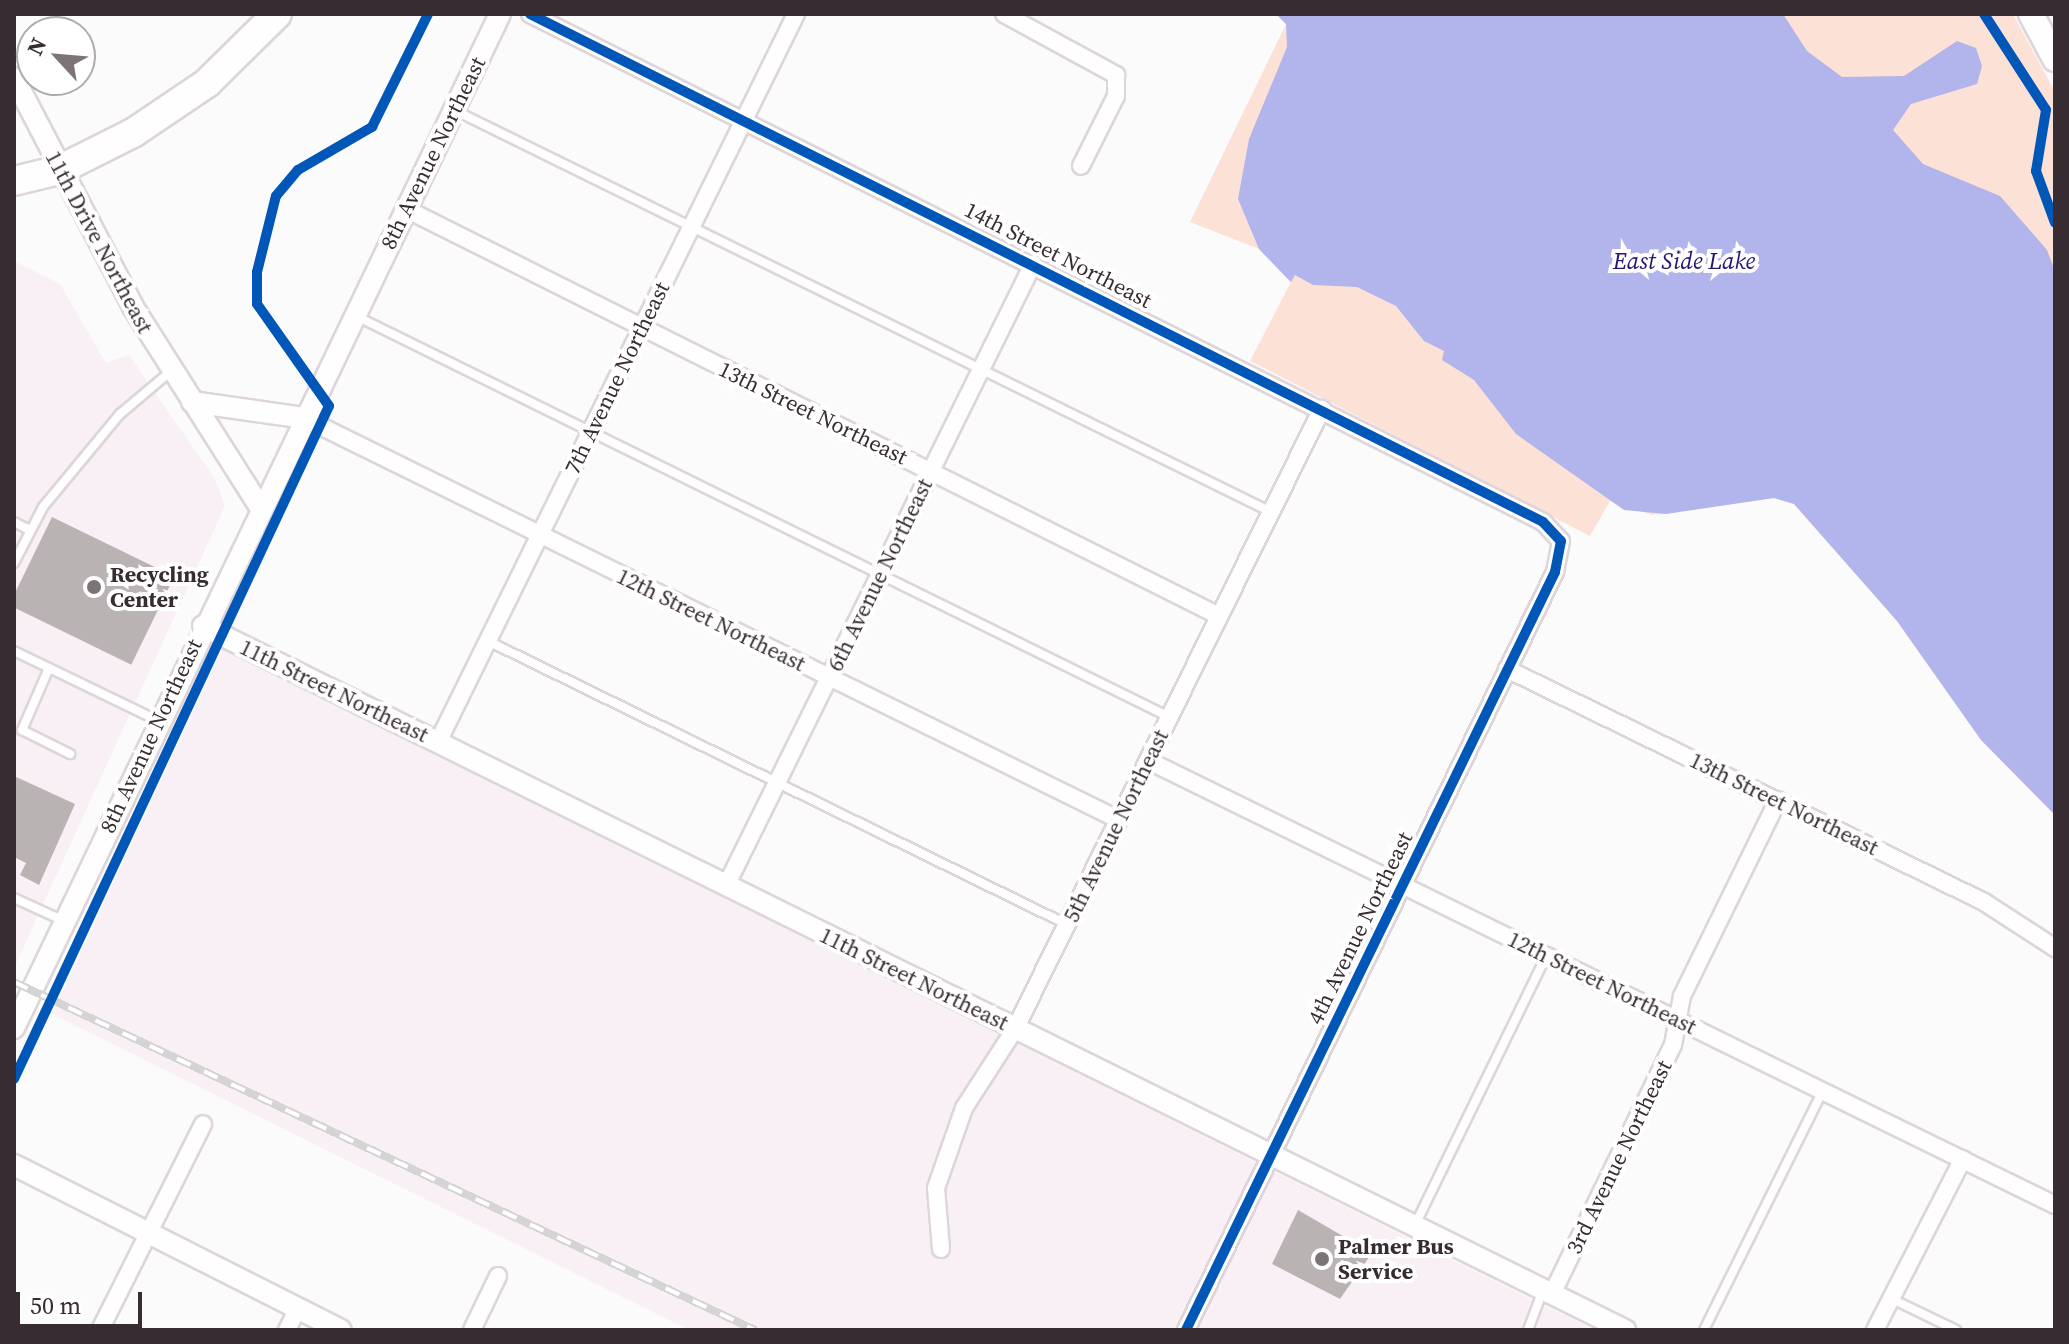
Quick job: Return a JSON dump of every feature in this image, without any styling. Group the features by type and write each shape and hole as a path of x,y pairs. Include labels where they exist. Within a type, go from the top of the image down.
{"highway":[{"path":"14,181 59,170 173,108 277,14"}],"main road":[{"path":"2031,14 2055,59"}],"street":[{"name":"8th Avenue Northeast","path":"14,1028 260,507 500,14"},
{"name":"14th Street Northeast","path":"530,14 1322,409 1543,522 1561,541"},
{"name":"7th Avenue Northeast","path":"438,742 796,14"},
{"path":"1004,14 1116,75 1116,96 1081,166"},
{"name":"11th Drive Northeast","path":"23,96 59,170 172,371 260,507"},
{"name":"13th Street Northeast","path":"406,209 1219,616"},
{"name":"6th Avenue Northeast","path":"726,886 1033,264"},
{"path":"267,409 318,389"},
{"path":"192,402 267,409 304,418"},
{"name":"5th Avenue Northeast","path":"941,1249 936,1188 964,1108 1015,1029 1322,409"},
{"name":"12th Street Northeast","path":"304,418 1119,820"},
{"name":"4th Avenue Northeast","path":"1186,1330 1555,572 1561,541"},
{"name":"11th Street Northeast","path":"203,626 1625,1330"},
{"name":"13th Street Northeast","path":"1507,669 1984,902 2055,948"},
{"name":"12th Street Northeast","path":"1149,761 2055,1205"},
{"name":"3rd Avenue Northeast","path":"1548,1292 1679,1020 1682,996 1778,800"},
{"path":"100,1330 203,1124"},
{"path":"1875,1330 1963,1159"},
{"path":"14,1165 341,1330"},
{"path":"472,1330 498,1276"},
{"path":"287,1330 298,1308"}],"lane":[{"path":"454,110 1271,512"},
{"path":"355,315 1170,717"},
{"path":"14,563 30,530 120,414 172,371"},
{"path":"14,522 30,530"},
{"path":"488,641 1067,924"},
{"path":"14,651 159,721"},
{"path":"49,668 22,730 70,754"},
{"path":"14,898 64,921"},
{"path":"1414,1227 1547,956"},
{"path":"1704,1330 1823,1091"},
{"path":"1528,1330 1548,1292"},
{"path":"1892,1299 1956,1330"}],"shaded area":[{"name":"East Side Lake","path":"1276,14 2013,14 2055,92 2055,815 1981,740 1897,621 1794,504 1774,498 1652,515 1610,501 1590,536 1250,361 1291,282 1259,249 1190,222 1286,24"},
{"path":"14,261 60,284 106,363 129,355 215,479 225,506 14,968"},
{"path":"222,649 1595,1330 689,1330 52,1014"}],"water":[{"name":"East Side Lake","path":"1276,14 1783,14 1807,51 1842,77 1904,76 1957,41 1976,48 1982,66 1977,84 1911,104 1893,130 1923,164 2000,196 2047,250 2055,271 2055,815 1981,740 1897,621 1794,504 1774,498 1666,514 1624,510 1516,434 1474,380 1442,360 1444,351 1424,341 1396,306 1357,287 1313,285 1295,275 1291,282 1282,273 1259,249 1238,199 1249,139 1287,47 1286,24"}],"building":[{"name":"Recycling Center","path":"52,517 174,577 131,665 14,608 14,595"},
{"path":"14,776 75,804 39,885 20,875 26,863 14,857"},
{"name":"Palmer Bus Service","path":"1298,1210 1372,1253 1340,1299 1272,1264"}],"railway":[{"path":"14,982 755,1330"}],"cycle path":[{"path":"14,1079 329,406 257,304 257,272 276,196 298,170 372,127 428,14"},
{"path":"530,14 1543,522 1561,541 1555,572 1186,1330"},
{"path":"1984,14 2046,110 2036,171 2055,223"}],"place":[{"name":"Recycling Center","path":"94,587"},
{"name":"Palmer Bus Service","path":"1322,1259"}]}
